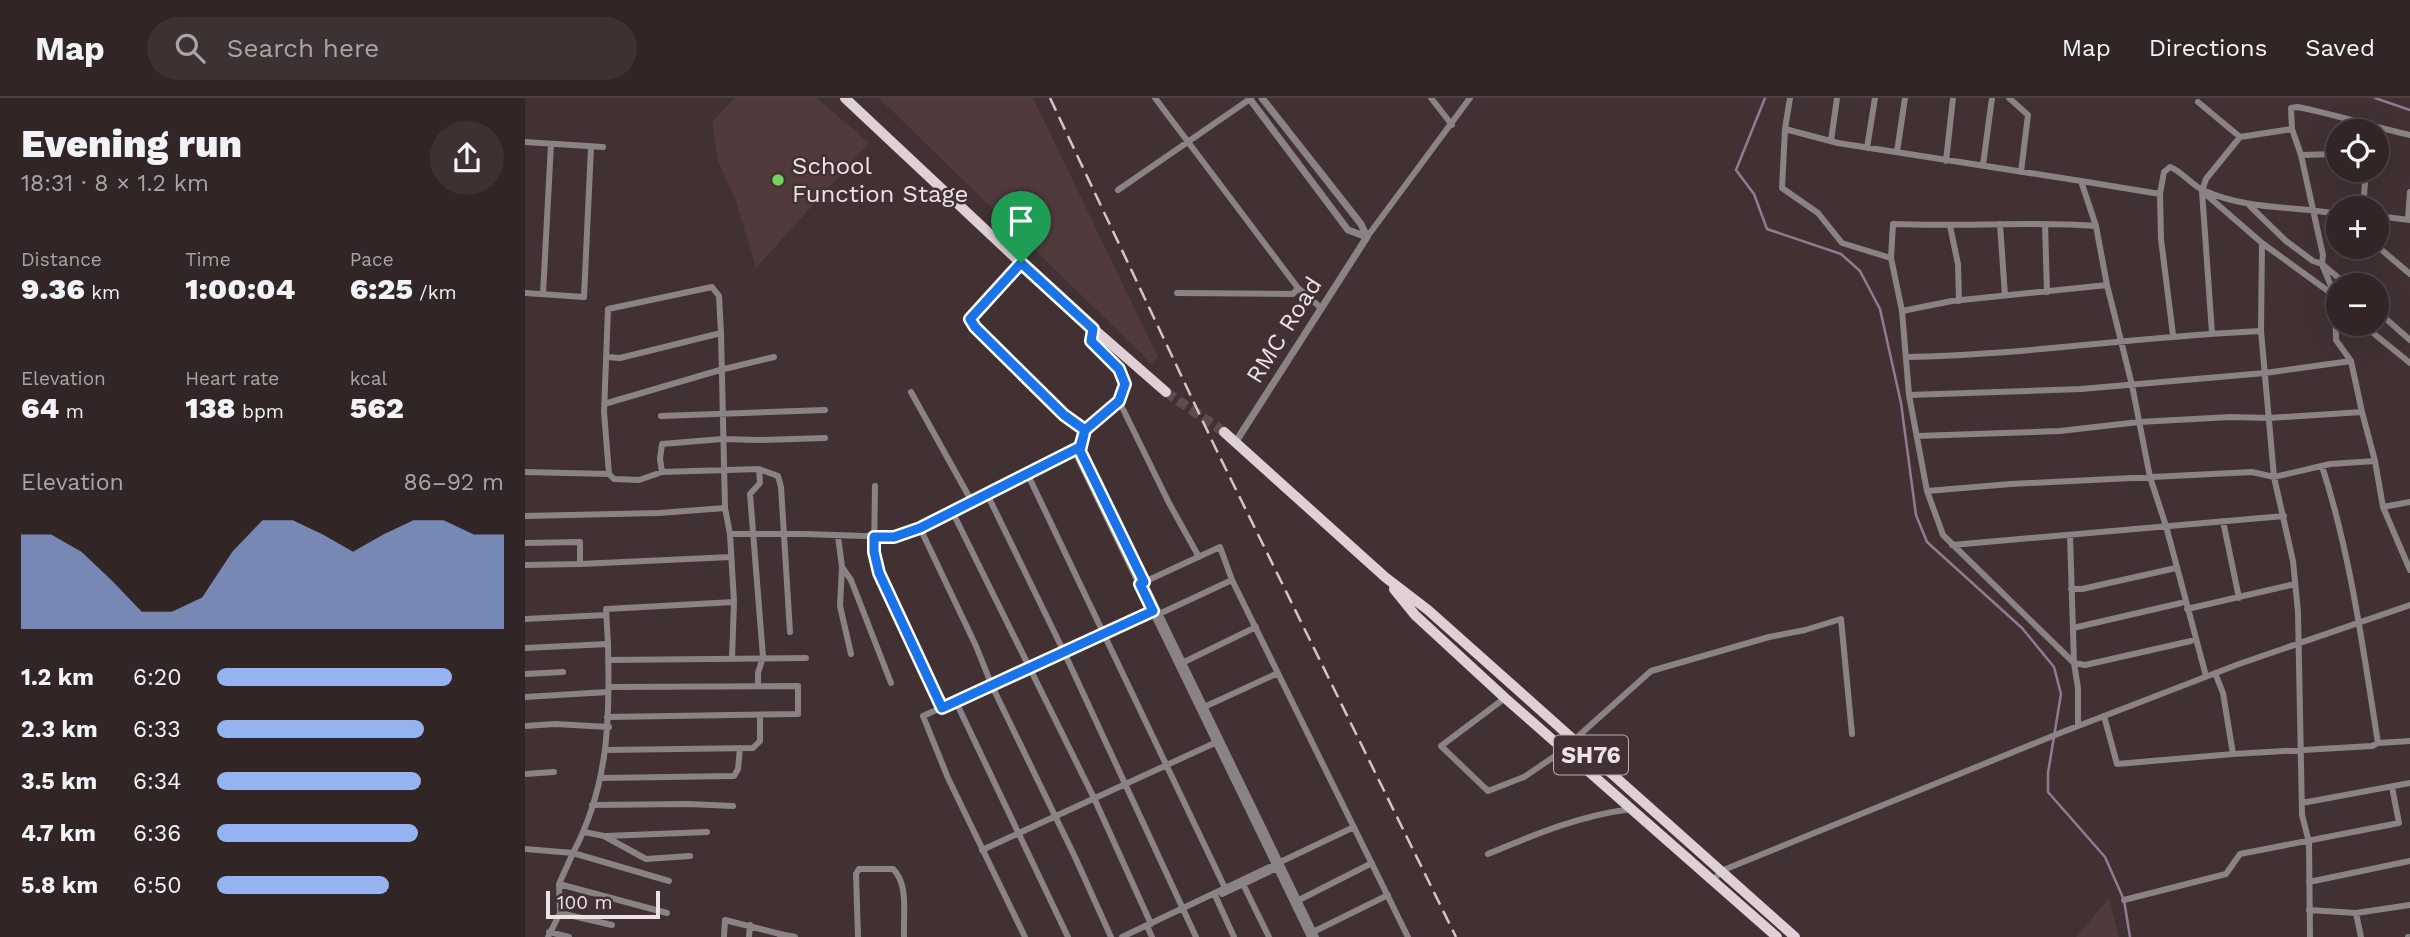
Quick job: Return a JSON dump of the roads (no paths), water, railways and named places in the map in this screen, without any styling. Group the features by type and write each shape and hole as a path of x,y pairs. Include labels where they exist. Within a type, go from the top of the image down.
{"main road":[{"path":"845,98 1093,329 1166,392"},
{"name":"SH76","path":"1224,432 1795,937"},
{"path":"1385,577 1415,615 1505,698 1777,937"},
{"path":"1556,742 1565,732"}],"street":[{"path":"1155,98 1298,288 1320,307"},
{"path":"1118,190 1250,98 1348,230 1367,237"},
{"path":"1262,98 1361,224 1367,237"},
{"path":"1431,98 1452,125"},
{"path":"1367,237 1470,98"},
{"path":"1790,98 1785,129 1782,188 1818,213 1842,243 1891,258"},
{"path":"1831,141 1837,98"},
{"path":"1867,148 1875,98"},
{"path":"1897,152 1905,98"},
{"path":"1945,160 1953,98"},
{"path":"1983,164 1992,98"},
{"path":"2009,98 2028,115 2021,172"},
{"path":"2198,102 2240,136"},
{"path":"2326,274 2301,155 2292,129 2291,108 2336,114 2348,119"},
{"path":"1785,129 1867,148 1983,164 2160,194"},
{"path":"2212,333 2202,191 2206,179 2240,136 2292,129"},
{"path":"2389,132 2410,135"},
{"path":"525,142 603,148"},
{"path":"543,294 551,144"},
{"path":"525,293 584,297 591,147"},
{"path":"2301,155 2326,154"},
{"path":"2173,335 2161,239 2160,194 2164,172 2169,167 2176,169 2262,243 2326,292"},
{"path":"2081,181 2096,226 2150,477 2166,526 2184,606 2206,676"},
{"path":"2202,191 2250,206 2326,212"},
{"path":"2389,217 2409,219 2410,192"},
{"path":"2250,206 2286,242 2333,273"},
{"path":"2096,226 1893,224 1891,258 1902,311 1909,395 1927,491 1943,535 2074,663 2085,665 2191,641"},
{"path":"2000,224 2005,296"},
{"path":"2045,224 2047,292"},
{"path":"1950,226 1958,264 1959,301"},
{"name":"RMC Road","path":"1235,443 1367,237"},
{"path":"2262,243 2261,331 2274,477 2284,516 2295,584 2299,643 2302,815 2309,842 2310,937"},
{"path":"2389,256 2410,274"},
{"path":"1021,263 970,319 1037,390 1085,430"},
{"path":"1902,311 1959,301 2107,285"},
{"path":"732,659 734,602 723,470 719,296 712,287 608,309 604,404 609,474 614,480 639,480 662,472 723,470 759,470 778,476 781,486 790,632"},
{"path":"1177,293 1293,294 1298,288"},
{"path":"2389,322 2410,340"},
{"path":"730,534 894,537 920,528 1080,447 1085,430 1119,401 1125,384 1119,369 1091,341 1093,329"},
{"path":"1906,357 1962,356 2173,335 2261,331"},
{"path":"607,357 619,358 721,333"},
{"path":"2336,336 2351,361 2375,461 2383,508 2410,570"},
{"path":"2377,336 2410,363"},
{"path":"604,404 774,357"},
{"path":"1909,395 1972,391 2027,393 2132,386 2265,373 2351,361"},
{"path":"911,393 972,502"},
{"path":"1119,401 1199,557"},
{"path":"661,416 825,410"},
{"path":"1917,436 2363,412"},
{"path":"1085,430 1080,451 1142,583"},
{"path":"662,472 662,444 722,439 825,438"},
{"path":"1074,450 1156,611 1312,935 1388,895"},
{"path":"1927,491 2252,472 2274,477 2322,466 2375,461"},
{"path":"2322,466 2345,548 2378,743"},
{"path":"758,686 758,673 763,657 750,494 759,483 759,470"},
{"path":"525,472 609,474"},
{"path":"1027,473 1225,888"},
{"path":"875,486 874,552 879,573 942,708"},
{"path":"987,494 1064,652 1196,937"},
{"path":"2383,508 2410,502"},
{"path":"525,516 659,513 725,508"},
{"path":"952,511 1094,799 1152,937"},
{"path":"1952,545 2284,516"},
{"path":"2223,521 2239,598"},
{"path":"920,528 1111,937"},
{"path":"2070,535 2078,726"},
{"path":"838,536 842,567 840,606 851,654"},
{"path":"525,543 580,542 580,565"},
{"path":"2399,545 2410,544"},
{"path":"1142,583 1220,547 1232,580 1407,935 1397,937"},
{"path":"525,565 580,565 731,557"},
{"path":"842,567 851,580 891,683"},
{"path":"2071,589 2082,589 2176,568"},
{"path":"1025,937 944,768 923,716 1105,633 1232,580"},
{"path":"2073,628 2239,598 2295,584"},
{"path":"569,937 549,934 560,913 559,884 584,832 600,778 605,750 609,727 606,609 734,602"},
{"path":"1713,881 1721,871 2049,737 2206,676 2410,606"},
{"path":"525,619 606,615"},
{"path":"1574,740 1651,671 1842,619 1852,734"},
{"path":"1181,663 1256,627"},
{"path":"525,648 608,644"},
{"path":"608,660 806,658"},
{"path":"525,674 562,672"},
{"path":"1203,708 1278,673"},
{"path":"2215,673 2223,693 2233,754"},
{"path":"525,697 609,690 798,686 798,714 607,717"},
{"path":"1505,698 1441,746 1488,790 1524,777 1565,750"},
{"path":"956,702 1068,937"},
{"path":"605,750 754,748 759,745 760,715"},
{"path":"2104,716 2117,764 2410,741"},
{"path":"525,726 555,724 609,727"},
{"path":"982,850 1219,741"},
{"path":"600,778 734,776 738,769 740,748"},
{"path":"525,774 554,772"},
{"path":"2302,803 2410,783"},
{"path":"2124,900 2226,874 2240,854 2399,823 2392,787"},
{"path":"592,805 733,806"},
{"path":"1488,854 1566,822 1599,813 1631,809"},
{"path":"1122,937 1184,910 1354,827"},
{"path":"584,832 604,836 707,832"},
{"path":"604,836 646,859 691,856"},
{"path":"525,849 573,853 669,881"},
{"path":"2309,882 2410,861"},
{"path":"1296,902 1372,863"},
{"path":"858,937 856,874 859,869 893,869 899,875 903,884 904,937"},
{"path":"1215,895 1242,882"},
{"path":"1242,882 1269,937"},
{"path":"559,884 667,913"},
{"path":"1215,895 1234,937"},
{"path":"2309,910 2356,913 2410,905"},
{"path":"560,913 612,926"},
{"path":"2356,913 2361,937"},
{"path":"724,937 725,920 795,937"},
{"path":"749,937 750,925"},
{"path":"1132,937 1149,926"}],"waterway":[{"path":"1765,98 1736,170 1754,194 1767,229 1841,254 1860,271 1880,309 1901,403 1916,515 1927,542 2022,628 2054,667 2061,694 2048,773 2048,792 2105,857 2124,900 2130,937"},
{"path":"2375,98 2410,110"}],"tunnel":[{"path":"1166,392 1224,432"}],"railway":[{"path":"1050,98 1215,447 1456,937"}],"place":[{"name":"School Function Stage","path":"778,180"}]}
